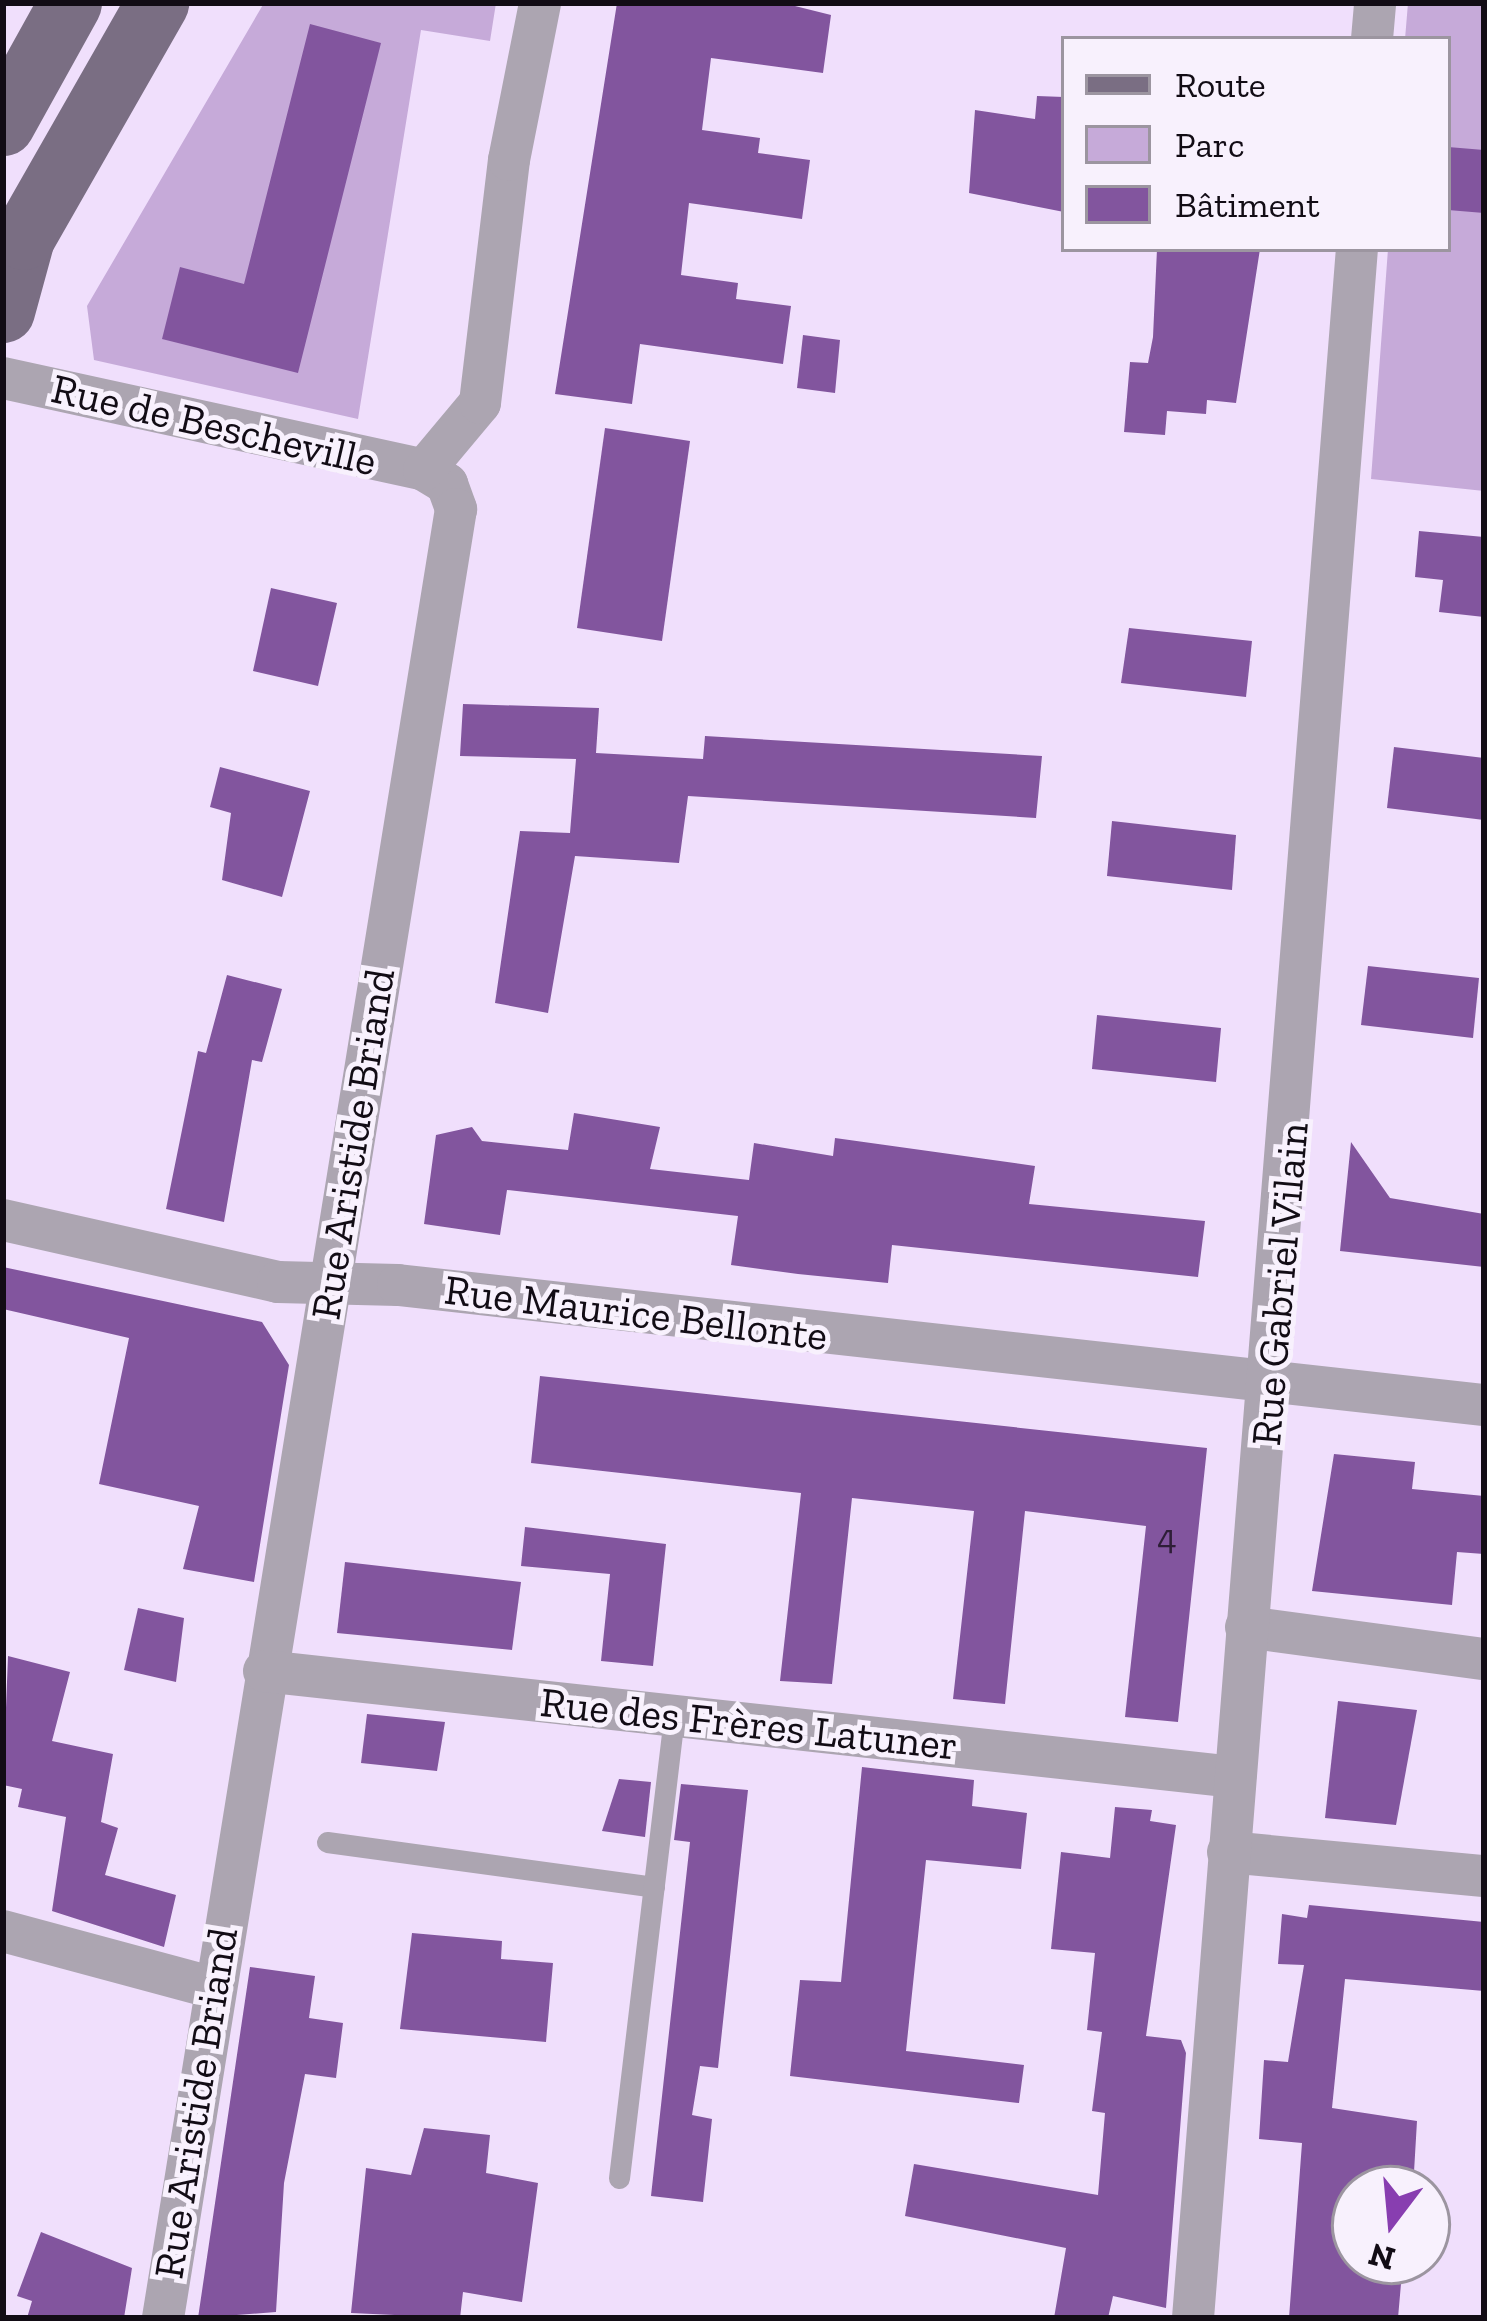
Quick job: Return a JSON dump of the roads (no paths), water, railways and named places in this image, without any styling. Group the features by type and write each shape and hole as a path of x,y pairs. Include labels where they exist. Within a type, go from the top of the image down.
{"main road":[{"path":"3,124 70,3"},
{"path":"3,311 16,251 157,3"}],"street":[{"path":"424,470 480,403 509,160 540,3"},
{"path":"1372,36 1375,3"},
{"name":"Rue Gabriel Vilain","path":"1192,2318 1246,1628 1274,1388 1357,252"},
{"name":"Rue de Bescheville","path":"3,378 424,470"},
{"name":"Rue Aristide Briand","path":"163,2318 264,1671 455,542 447,484 424,470"},
{"name":"Rue Maurice Bellonte","path":"3,1220 278,1282 1274,1388 1484,1405"},
{"path":"1246,1628 1484,1659"},
{"name":"Rue des Frères Latuner","path":"264,1671 1234,1777"},
{"path":"1228,1852 1484,1876"},
{"path":"3,1931 214,1988"}],"lane":[{"path":"620,2178 674,1716"},
{"path":"327,1842 654,1886"}]}
